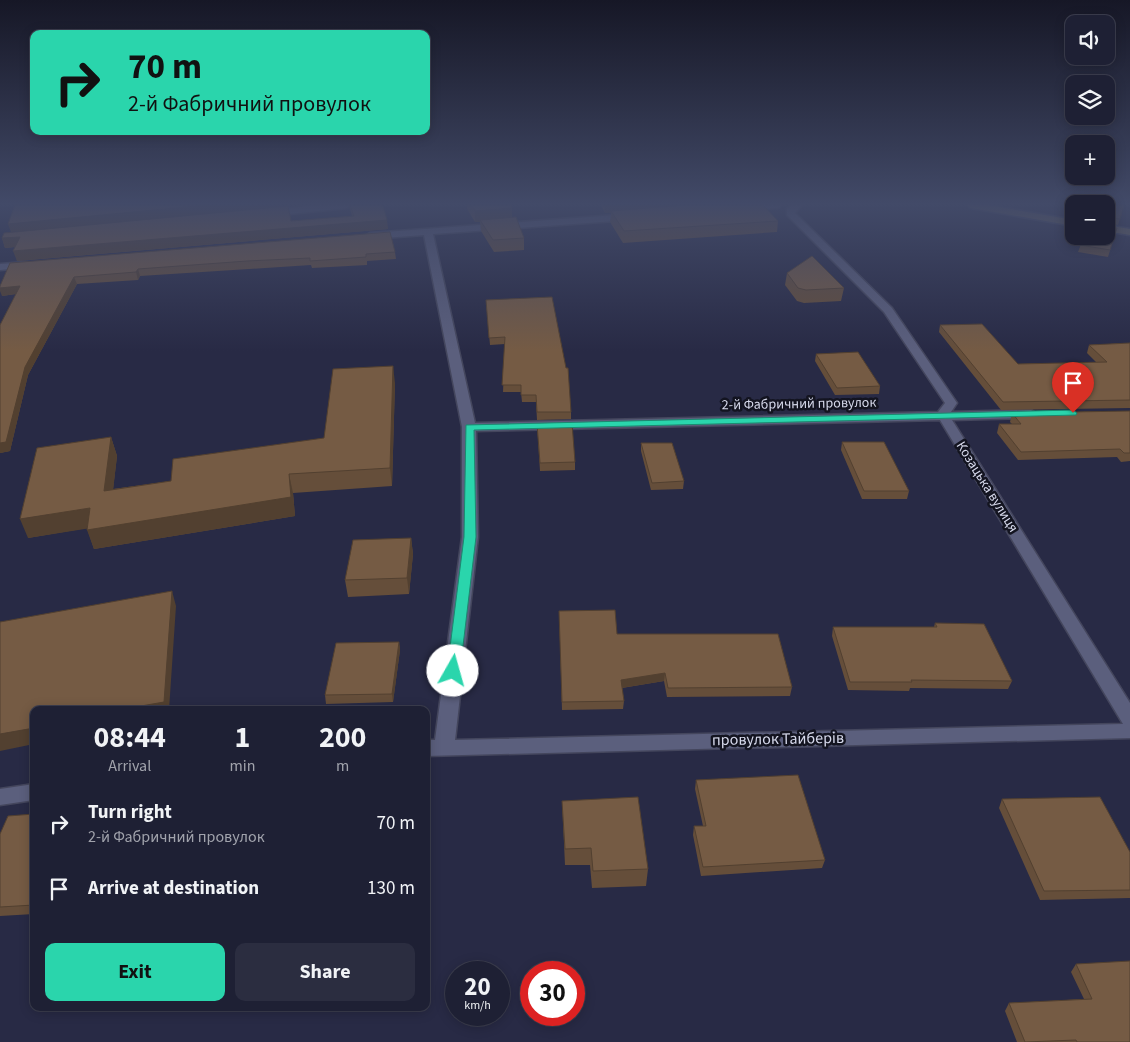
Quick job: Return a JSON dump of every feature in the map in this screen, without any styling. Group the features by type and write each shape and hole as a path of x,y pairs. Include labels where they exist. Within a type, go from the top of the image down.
{"street":[{"path":"433,254 469,427 470,537 435,748"},
{"path":"831,254 876,296 907,336 951,404 943,415"},
{"path":"0,267 40,264"},
{"name":"2-й Фабричний провулок","path":"469,427 1044,414"},
{"name":"Козацька вулиця","path":"943,415 1130,719"},
{"name":"провулок Тайберів","path":"435,748 1130,731"},
{"path":"0,797 30,793"}],"building":[{"path":"125,254 371,254 366,254 366,257 310,261 310,258 138,269 136,272 74,277 25,367 6,442 0,443 0,325 20,286 0,288 10,263"},
{"path":"812,256 844,288 806,290 798,288 787,273"},
{"path":"552,297 566,368 568,368 571,412 537,412 536,395 521,395 521,385 502,385 505,337 489,338 486,300"},
{"path":"982,324 1018,364 1107,362 1089,345 1130,343 1130,400 1003,402 940,325"},
{"path":"858,352 880,386 837,388 816,354"},
{"path":"393,366 390,468 289,474 291,497 87,530 90,508 20,519 37,448 111,437 104,491 171,481 173,459 324,438 333,369"},
{"path":"1130,411 1130,453 1124,453 1120,449 1021,452 999,424 1021,424 1012,413"},
{"path":"572,423 575,462 540,463 537,424"},
{"path":"842,442 884,442 909,491 864,491"},
{"path":"641,443 672,443 684,481 652,483"},
{"path":"411,538 407,578 345,580 353,540"},
{"path":"172,591 164,702 141,706 30,706 30,729 0,734 0,622"},
{"path":"615,610 617,634 778,634 792,687 668,688 665,673 621,680 624,701 562,702 559,611"},
{"path":"935,623 984,624 1012,681 911,680 912,682 850,682 833,627 937,627"},
{"path":"399,642 392,694 325,695 336,643"},
{"path":"798,775 825,860 703,867 694,826 706,826 696,780"},
{"path":"638,797 648,869 593,871 591,848 565,849 562,801"},
{"path":"1100,797 1130,852 1130,890 1044,891 1002,799"},
{"path":"30,814 30,905 0,907 0,834 8,816"},
{"path":"1130,961 1130,1042 1077,1042 1076,1040 1025,1042 1009,1003 1092,999 1076,964"}],"route":[{"path":"453,671 470,537 469,427 1073,413"}]}
